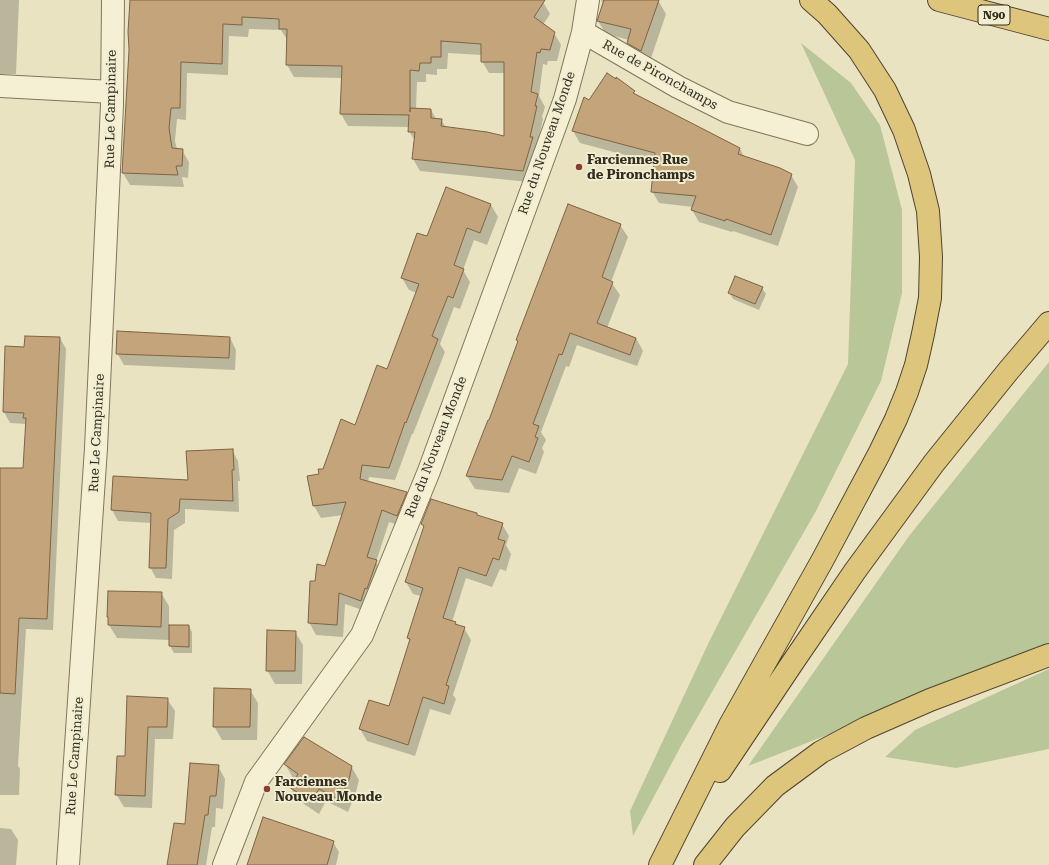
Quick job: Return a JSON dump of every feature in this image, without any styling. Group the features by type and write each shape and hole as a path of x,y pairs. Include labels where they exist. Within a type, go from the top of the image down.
{"highway":[{"path":"660,865 673,842 730,725 822,561 896,419 916,365 930,298 931,257 928,212 919,174 904,130 885,90 858,50 827,14 811,0"},
{"name":"N90","path":"939,0 1049,29"},
{"path":"673,842 855,571 934,463 1049,323"},
{"path":"705,865 735,827 775,786 821,752 866,728 930,700 1049,655"}],"street":[{"name":"Rue Le Campinaire","path":"68,865 96,448 112,92 113,0"},
{"name":"Rue du Nouveau Monde","path":"224,865 256,782 362,635 429,471 562,106 583,32 588,0"},
{"name":"Rue de Pironchamps","path":"583,32 678,88 728,112 807,134"},
{"path":"0,86 112,92"}],"green space":[{"path":"801,43 851,83 880,125 902,210 902,293 881,381 816,511 682,744 633,836 630,811 709,642 848,364 855,160"},
{"path":"1049,362 1049,648 748,766 909,536"},
{"path":"1049,669 1049,749 956,768 885,757 915,730"}],"building":[{"path":"130,0 545,0 534,17 555,32 550,50 541,49 540,53 537,52 531,92 538,94 535,106 537,106 530,137 533,137 523,171 412,159 415,132 408,132 409,115 340,114 342,66 286,65 287,29 279,29 279,19 242,17 242,25 223,24 222,64 181,62 180,108 171,108 169,128 172,148 183,149 182,166 176,166 178,175 122,173 129,50 128,32","holes":["441,41 481,44 481,62 504,62 504,136 487,132 441,126 442,119 431,118 431,109 410,108 410,70 419,71 420,63 431,63 431,57 441,57"]},
{"path":"604,0 659,0 641,51 627,43 631,29 597,21"},
{"path":"607,73 616,79 616,77 635,91 633,93 740,148 738,154 780,168 792,174 771,235 726,219 725,221 691,210 696,196 651,192 655,153 572,131 584,97 589,100"},
{"path":"446,187 491,204 480,233 467,228 454,265 464,269 453,298 448,296 432,336 438,339 406,423 405,422 389,468 362,465 360,479 407,492 397,516 382,510 367,557 377,560 367,589 365,588 361,601 339,593 337,625 308,623 310,581 315,581 317,564 325,566 346,502 313,506 307,476 319,474 318,469 323,469 341,419 355,425 377,365 387,369 419,284 401,278 417,233 427,236"},
{"path":"568,204 621,224 602,277 613,282 597,323 636,338 630,355 570,333 562,355 559,354 533,424 539,426 535,437 538,438 529,462 512,456 502,480 466,476 489,420 518,341 516,340"},
{"path":"735,276 763,287 755,304 728,293"},
{"path":"117,331 230,337 229,358 116,354"},
{"path":"25,336 60,337 47,619 19,618 15,694 0,693 0,468 23,468 26,418 23,418 24,413 3,412 5,346 24,347"},
{"path":"233,449 233,501 180,499 179,512 168,519 166,568 149,568 151,513 111,510 113,476 188,480 186,451"},
{"path":"431,499 477,513 477,515 503,523 498,539 505,541 499,560 493,558 486,576 459,567 443,618 456,622 455,624 465,627 446,685 449,686 444,704 423,697 408,745 359,729 369,700 389,706 410,639 407,638 423,588 405,582 424,526 421,524"},
{"path":"108,591 162,592 161,627 108,625"},
{"path":"169,625 189,625 189,647 169,646"},
{"path":"267,630 296,631 295,671 266,671"},
{"path":"214,688 251,689 250,727 213,727"},
{"path":"127,696 168,698 167,727 148,727 145,796 115,795 117,756 125,756"},
{"path":"304,737 352,766 349,779 340,800 319,789 311,801 289,787 298,774 284,764"},
{"path":"190,763 219,765 216,796 210,796 208,815 205,815 197,865 167,865 174,823 185,824"},
{"path":"263,817 334,841 327,865 247,865"}],"place":[{"name":"Farciennes Rue de Pironchamps","path":"579,167"},
{"name":"Farciennes Nouveau Monde","path":"267,789"}]}
